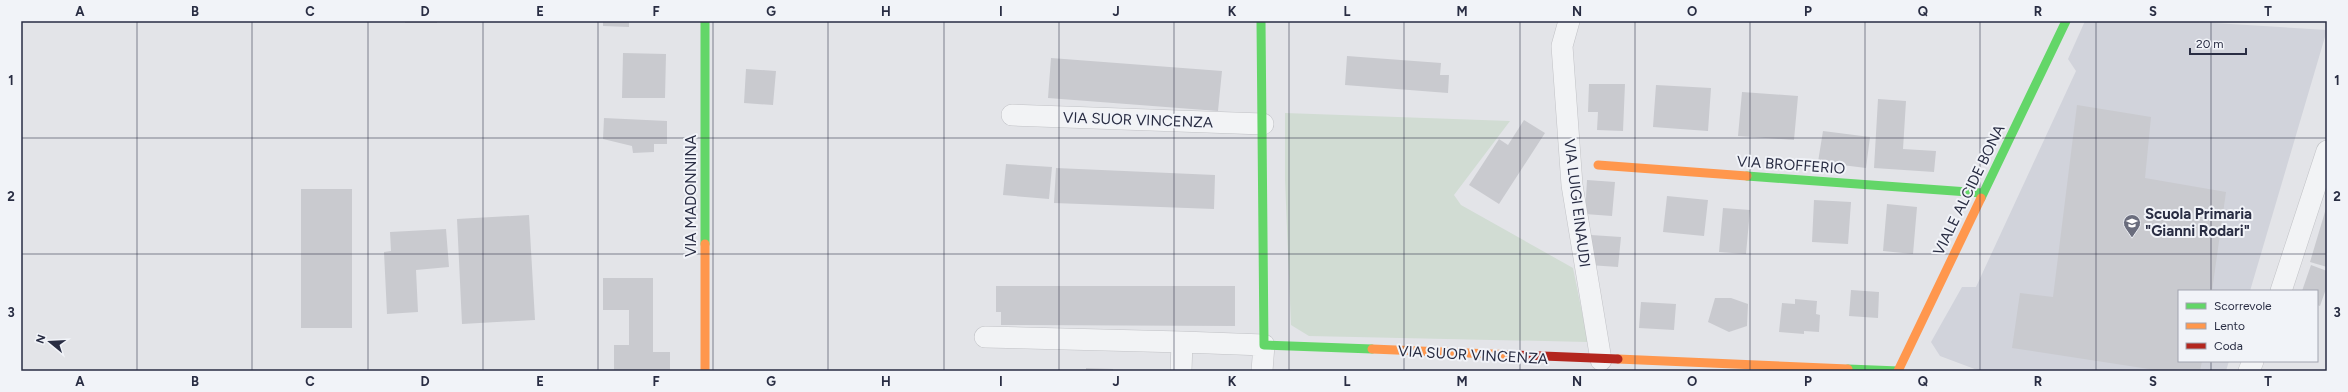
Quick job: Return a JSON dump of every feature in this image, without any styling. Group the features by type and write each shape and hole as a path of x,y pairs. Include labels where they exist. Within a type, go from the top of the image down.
{"street":[{"name":"VIA MADONNINA","path":"705,21 705,371"},
{"path":"1261,21 1264,345 1262,371"},
{"name":"VIA LUIGI EINAUDI","path":"1569,21 1562,46 1572,185 1601,360"},
{"name":"VIALE ALCIDE BONA","path":"1898,371 1982,193 2066,21"},
{"name":"VIA SUOR VINCENZA","path":"1012,116 1263,124"},
{"path":"2281,290 2326,158"},
{"name":"VIA BROFFERIO","path":"1598,165 1982,193"},
{"name":"VIA SUOR VINCENZA","path":"985,337 1264,345 1898,371"},
{"path":"1181,371 1182,342"}],"shaded area":[{"name":"Scuola Primaria \"Gianni Rodari\"","path":"2085,21 2182,21 2327,30 2250,290 2178,290 2178,362 2229,362 2226,371 1980,371 1940,356 1931,342 1962,287 1976,287 2076,71 2068,59"},
{"path":"1285,113 1510,121 1454,195 1461,205 1573,268 1588,342 1309,336 1291,325 1285,180"}],"building":[{"path":"405,21 437,21 437,23 405,23"},
{"path":"603,21 629,21 629,27 603,26"},
{"path":"623,53 666,54 665,98 622,98"},
{"path":"1347,56 1441,63 1440,75 1449,75 1448,93 1345,85"},
{"path":"1051,58 1222,71 1218,111 1048,98"},
{"path":"746,69 776,71 773,105 744,103"},
{"path":"1589,84 1625,84 1623,131 1597,130 1598,112 1588,112"},
{"path":"1656,85 1711,88 1708,131 1653,127"},
{"path":"1742,92 1798,96 1794,140 1738,136"},
{"path":"1878,99 1906,101 1903,149 1936,151 1934,172 1874,168"},
{"path":"2077,105 2151,117 2145,178 2226,192 2212,290 2178,290 2178,362 2202,362 2200,371 2162,371 2012,348 2020,293 2053,297"},
{"path":"604,118 667,121 667,144 654,144 654,152 633,153 632,146 603,139"},
{"path":"1524,120 1545,133 1499,204 1469,185 1499,139 1508,145"},
{"path":"1823,131 1870,137 1866,168 1818,162"},
{"path":"1006,164 1052,167 1049,199 1003,195"},
{"path":"1056,168 1215,175 1214,209 1054,203"},
{"path":"1587,180 1615,182 1612,216 1585,214"},
{"path":"301,189 352,189 352,328 301,328"},
{"path":"1667,196 1708,200 1704,236 1663,232"},
{"path":"1814,200 1851,202 1848,244 1812,242"},
{"path":"1887,204 1917,207 1913,254 1883,251"},
{"path":"2327,205 2327,267 2310,262"},
{"path":"1723,208 1750,210 1746,254 1719,252"},
{"path":"529,215 535,320 462,324 457,219"},
{"path":"446,229 449,267 416,270 418,312 387,314 384,252 391,251 390,232"},
{"path":"1591,235 1621,237 1618,267 1589,265"},
{"path":"2311,265 2327,271 2327,286 2320,306 2318,305 2318,290 2302,290"},
{"path":"603,278 653,278 653,352 670,352 670,371 614,371 614,345 629,345 629,310 603,310"},
{"path":"996,286 1235,286 1235,326 1001,325 1001,312 996,312"},
{"path":"1851,290 1879,292 1878,318 1849,316"},
{"path":"1715,298 1731,298 1748,304 1747,326 1729,332 1708,322"},
{"path":"1795,299 1817,301 1816,314 1820,315 1819,332 1804,331 1804,334 1779,332 1782,303 1795,304"},
{"path":"1641,302 1676,304 1674,330 1639,328"},
{"path":"1086,368 1113,369 1113,371 1086,371"}],"traffic: fast":[{"path":"705,21 705,244"},
{"path":"1261,21 1264,345 1372,349"},
{"path":"1981,198 2066,21"},
{"path":"1747,176 1982,193"},
{"path":"1848,369 1899,371"}],"traffic: slow":[{"path":"1598,165 1747,176"},
{"path":"1898,371 1981,198"},
{"path":"705,244 705,371"},
{"path":"1372,349 1515,355"},
{"path":"1618,359 1848,369"}],"traffic: jam":[{"path":"1515,355 1618,359"}],"place":[{"name":"Scuola Primaria \"Gianni Rodari\"","path":"2132,238"}]}
